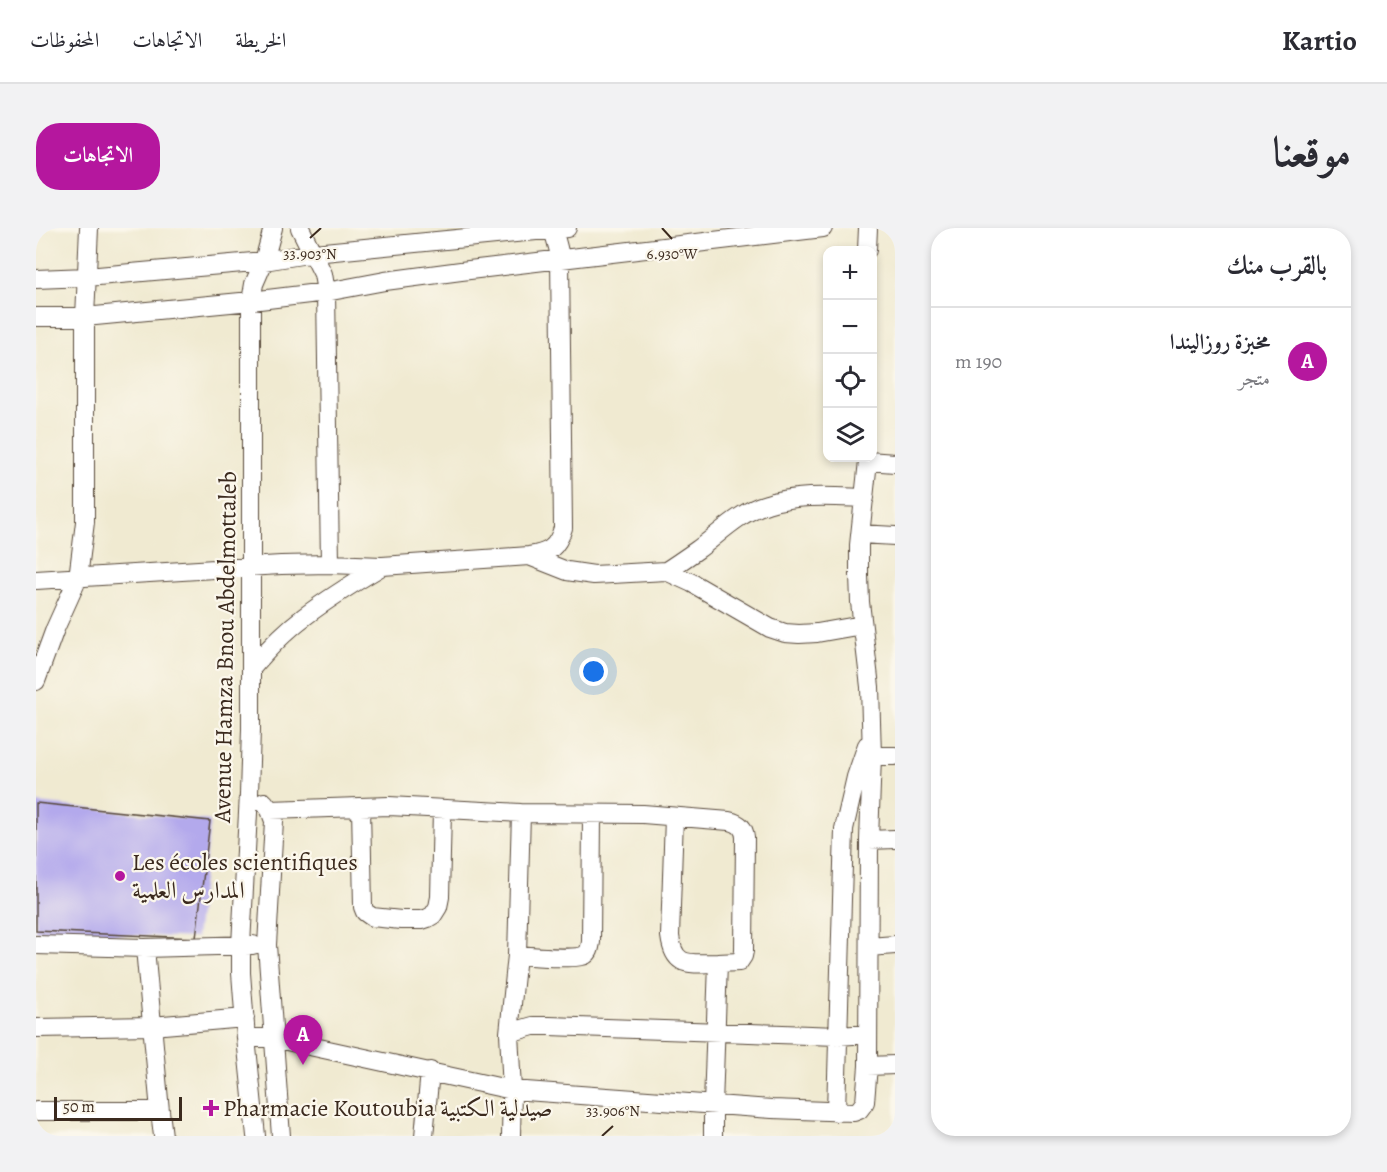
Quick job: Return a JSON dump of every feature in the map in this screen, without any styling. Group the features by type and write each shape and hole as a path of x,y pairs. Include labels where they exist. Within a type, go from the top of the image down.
{"street":[{"path":"36,681 55,629 78,578 85,522 85,317 89,228"},
{"name":"Avenue Hamza Bnou Abdelmottaleb","path":"256,1136 241,973 249,794 251,669 251,301 254,284 264,261 273,228"},
{"path":"300,228 323,274 326,292 330,564"},
{"path":"36,317 85,317 251,301 560,258 823,228"},
{"path":"867,246 868,228"},
{"path":"36,279 87,277 264,261 558,229 562,528 560,536 551,549 529,556 382,566 330,564 251,567 36,580"},
{"path":"877,460 895,463"},
{"path":"246,1038 273,1038 512,1090 836,1112 854,1112 862,1107 865,1102 868,1066 869,840 872,756 870,687 858,575 868,462"},
{"path":"666,571 752,510 766,504 816,497 865,498"},
{"path":"860,534 895,536"},
{"path":"529,556 580,574 666,571 692,583 763,624 785,633 799,634 862,625"},
{"path":"251,669 269,648 303,618 330,598 382,566"},
{"path":"36,630 55,629"},
{"path":"836,1112 844,828 856,777 871,735"},
{"path":"872,756 895,756"},
{"path":"249,794 265,803 274,821 267,945 281,1136"},
{"path":"270,810 389,806 521,813 643,814 736,822 745,832 745,930 743,956 739,962 683,962 676,957 671,946 675,817"},
{"path":"361,807 363,907 365,912 372,917 401,920 428,918 438,907 442,810"},
{"path":"511,1136 512,1090 509,1033 517,955 521,813"},
{"path":"517,955 575,957 586,955 589,952 592,814"},
{"path":"869,840 895,838"},
{"path":"36,945 145,948 267,945"},
{"path":"869,947 895,945"},
{"path":"145,948 163,1136"},
{"path":"713,1136 717,963"},
{"path":"36,1028 152,1026 245,1018"},
{"path":"509,1033 533,1026 549,1026 838,1036 868,1034"},
{"path":"868,1066 895,1065"},
{"path":"424,1136 430,1071"},
{"path":"36,1111 160,1111"}],"building":[{"name":"Les écoles scientifiques المدارس العلمية","path":"36,803 210,821 196,938 36,931"}],"place":[{"name":"Les écoles scientifiques المدارس العلمية","path":"120,876"},
{"name":"مخبزة روزاليندا","path":"303,1065"},
{"name":"Pharmacie Koutoubia صيدلية الكتبية","path":"211,1108"}]}
